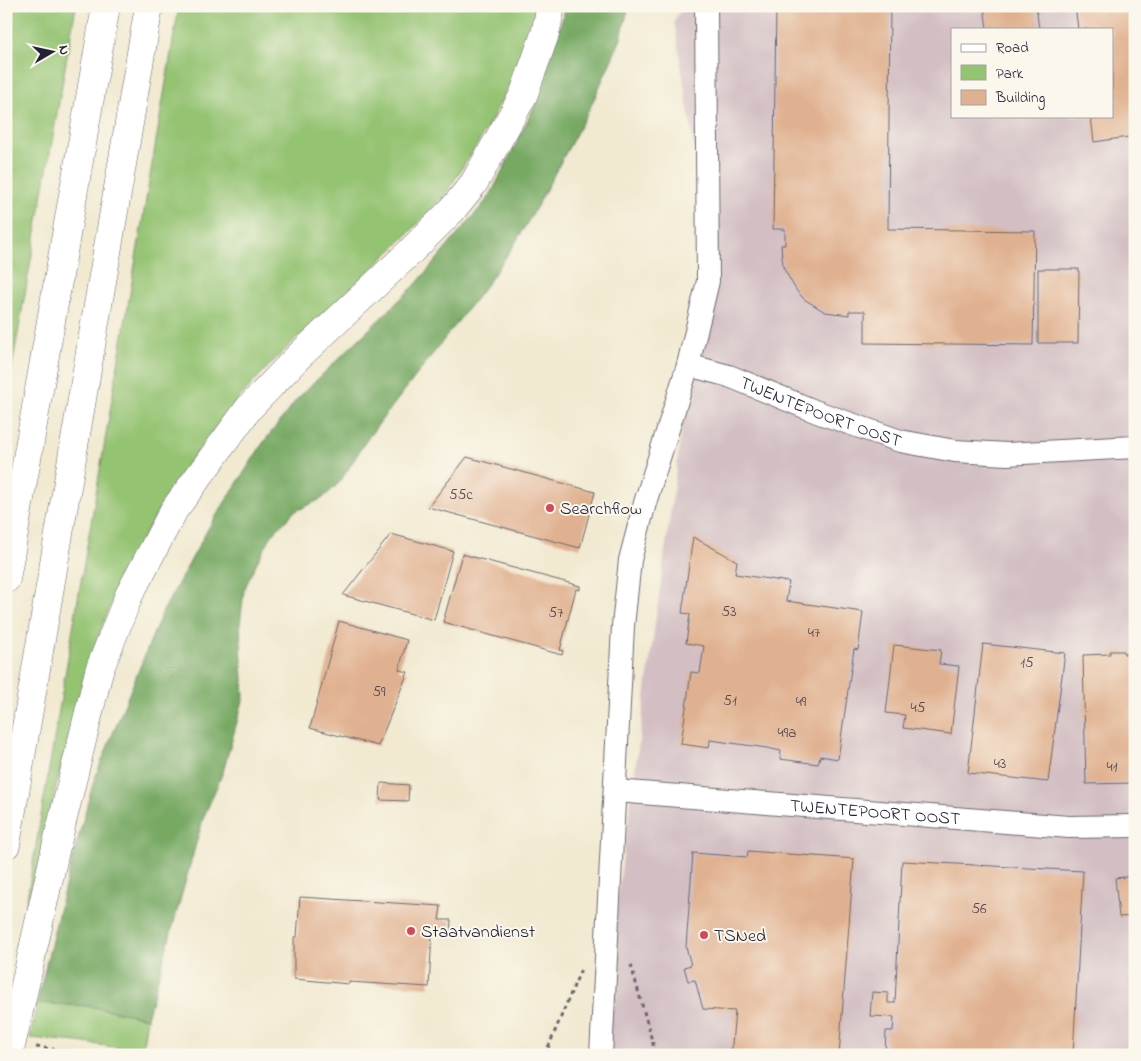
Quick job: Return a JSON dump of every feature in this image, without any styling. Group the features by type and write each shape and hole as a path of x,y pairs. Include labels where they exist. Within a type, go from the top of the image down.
{"highway":[{"path":"6,579 106,6"},
{"path":"6,845 149,6"},
{"path":"19,1052 22,998 56,847 99,671 129,595 174,510 249,408 298,357 452,210 474,183 523,96 545,34 551,6"}],"street":[{"path":"601,1055 623,626 630,560 645,503 688,365 708,281 706,6"},
{"name":"TWENTEPOORT OOST","path":"688,365 730,376 817,412 900,441 955,451 1007,454 1135,447"},
{"name":"TWENTEPOORT OOST","path":"616,791 1068,827 1135,826"}],"path":[{"path":"629,958 656,1055"},
{"path":"545,1055 582,966"},
{"path":"19,1052 37,1047 102,1055"}],"shaded area":[{"path":"683,6 1135,6 1135,1055 596,1055 689,376 714,270 674,21"}],"green space":[{"path":"10,6 76,6 6,401 6,9"},
{"path":"179,6 536,6 524,48 507,89 476,147 446,192 383,258 294,341 238,399 194,456 142,539 113,598 91,659 65,751 29,906 26,904"},
{"path":"566,6 629,6 620,41 590,108 536,208 490,280 367,439 340,482 323,498 294,512 272,535 244,590 240,625 244,697 223,772 203,819 147,1018 89,1006 37,1003 63,894 94,780 161,615 209,527 263,443 297,399 417,283 490,196 537,101"},
{"path":"37,1003 89,1006 147,1018 142,1051 78,1042 30,1038"}],"building":[{"path":"776,6 890,6 888,229 1035,231 1033,345 865,343 865,311 849,311 849,315 825,312 804,299 796,290 784,269 782,258 781,245 785,245 785,229 773,229"},
{"path":"984,6 1036,6 1039,28 987,28"},
{"path":"1075,6 1135,6 1135,136 1094,142 1091,118 1114,118 1114,28 1078,28"},
{"path":"1038,269 1079,269 1078,343 1038,343"},
{"path":"467,457 595,492 580,548 428,507"},
{"path":"391,534 453,551 434,620 343,595"},
{"path":"693,537 737,561 735,574 789,582 786,601 863,612 858,650 854,649 838,759 820,756 818,764 780,759 781,751 767,748 710,740 709,748 681,744 691,672 700,673 704,646 686,643 690,614 682,613"},
{"path":"462,554 580,586 580,590 576,589 560,650 563,651 562,655 443,622"},
{"path":"339,621 407,640 399,670 408,672 378,746 310,728"},
{"path":"983,644 1065,653 1048,782 968,773"},
{"path":"894,645 941,650 939,664 959,666 951,734 903,728 905,715 886,713"},
{"path":"1110,651 1124,651 1124,654 1135,654 1135,783 1086,784 1083,655 1110,654"},
{"path":"381,783 409,785 408,801 380,800"},
{"path":"748,851 854,859 839,1055 731,1055 735,1011 703,1009 695,980 688,981 684,967 691,965 686,947 693,853 747,857"},
{"path":"902,861 1083,871 1073,1055 885,1055 886,1031 893,1031 894,1017 870,1016 872,992 888,993 888,1003 895,1003"},
{"path":"1135,876 1135,916 1119,917 1115,878"},
{"path":"300,897 441,906 439,920 451,920 450,936 432,934 429,987 349,982 349,984 294,979 294,937 297,937"}],"place":[{"name":"Searchflow","path":"550,508"},
{"name":"Staatvandienst","path":"411,931"},
{"name":"TSNed","path":"704,935"}]}
